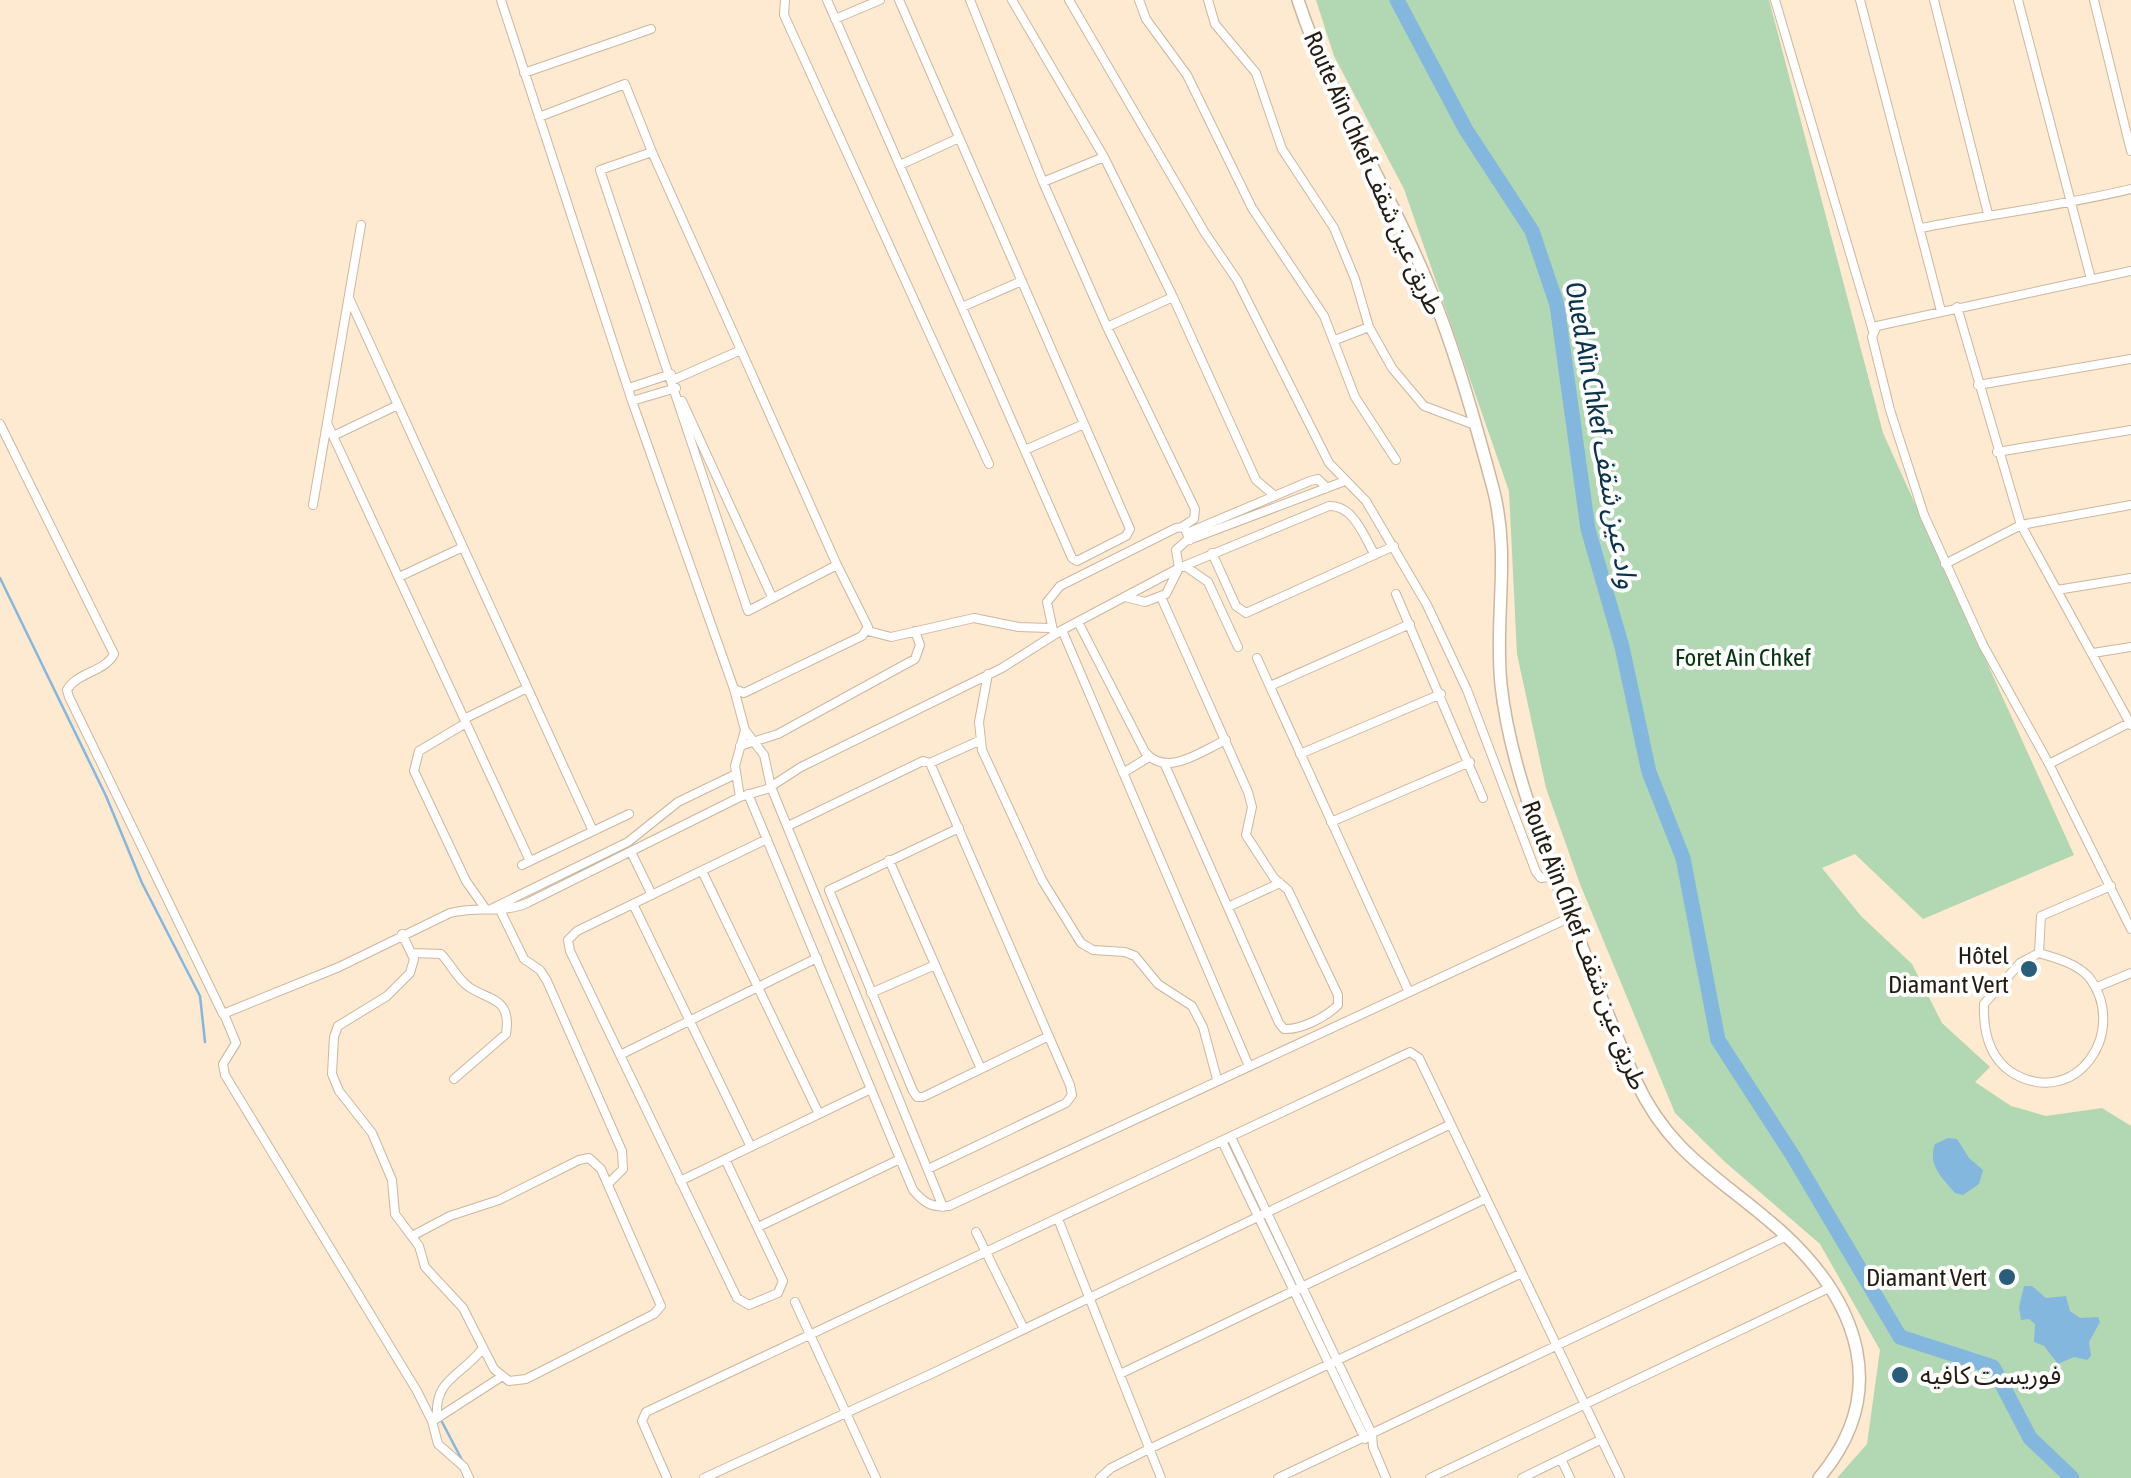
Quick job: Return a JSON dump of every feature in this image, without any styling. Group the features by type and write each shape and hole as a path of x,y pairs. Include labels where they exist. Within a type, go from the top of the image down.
{"street":[{"path":"501,0 745,730 767,763 771,787 943,1206"},
{"path":"784,0 784,15 989,464"},
{"path":"827,0 1073,560 1077,561 1126,536 1130,529 899,0"},
{"path":"835,20 880,0"},
{"path":"970,0 1107,327 1196,509 1176,550 1182,567 1208,582 1238,647"},
{"path":"1012,0 1104,157 1256,480 1275,496"},
{"path":"1069,0 1205,233 1237,280 1328,463 1363,496 1394,546 1452,656 1536,872 1542,878 1555,876"},
{"path":"1139,0 1146,19 1187,74 1252,208 1309,291 1335,340 1354,397 1396,460"},
{"path":"1208,0 1215,24 1256,73 1282,149 1334,228 1355,278 1369,327 1392,368 1424,406 1475,425"},
{"name":"Route Aïn Chkef طريق عين شقف","path":"1298,0 1323,66 1422,270 1475,425 1502,534 1500,665 1504,702 1536,828 1622,1049 1655,1118 1697,1165 1786,1236 1829,1288 1857,1342 1860,1384 1851,1432 1820,1478"},
{"path":"1775,0 1873,331 1890,410 1912,483 1984,645 2049,764 2131,929"},
{"path":"1860,0 1941,311"},
{"path":"1934,0 1988,214"},
{"path":"2018,0 2091,279"},
{"path":"2094,0 2131,150"},
{"path":"524,73 651,29"},
{"path":"539,117 626,84 652,152 868,631 884,637 974,618 1055,631"},
{"path":"900,165 960,138"},
{"path":"652,152 600,170 673,380 772,597"},
{"path":"1043,182 1104,157"},
{"path":"1920,228 1988,214 2071,204 2131,189"},
{"path":"314,505 361,225"},
{"path":"1873,331 1877,326 1941,311 2131,271"},
{"path":"962,307 1022,281"},
{"path":"1107,327 1173,297"},
{"path":"348,298 594,831"},
{"path":"1956,308 2021,524 2131,723 2049,764"},
{"path":"1335,340 1369,327"},
{"path":"632,401 741,350"},
{"path":"1978,384 2131,360"},
{"path":"629,388 673,380"},
{"path":"673,380 748,611 836,565"},
{"path":"333,436 398,405"},
{"path":"327,423 466,721 526,863 629,814"},
{"path":"0,424 114,654 106,664 71,682 67,690 236,1043 223,1064 225,1075 435,1420"},
{"path":"1024,450 1084,424"},
{"path":"1997,452 2131,430"},
{"path":"1254,505 1256,480"},
{"path":"1186,533 1315,480 1326,488"},
{"path":"1248,1064 1123,773 1055,631 1047,602 1054,590 1111,560 1346,480"},
{"path":"1945,564 2021,524 2131,505"},
{"path":"224,1014 339,967 450,913 528,903 744,795 771,787 790,773 1030,654 1055,631 1212,553 1334,506 1347,510 1375,555"},
{"path":"1212,553 1236,606 1246,613 1394,546"},
{"path":"399,577 463,547"},
{"path":"1104,547 1111,560"},
{"path":"1124,597 1145,602 1161,597 1172,588 1182,567"},
{"path":"2058,590 2131,578"},
{"path":"1396,594 1483,798"},
{"path":"1161,597 1251,800 1246,835 1288,890 1339,1001 1336,1008 1290,1030 1279,1023 1165,765"},
{"path":"1078,622 1148,757 1165,765 1177,763 1226,740"},
{"path":"1270,686 1410,624"},
{"path":"734,689 744,693 868,631"},
{"path":"740,746 756,742 915,660 920,645 915,631"},
{"path":"2094,653 2131,647"},
{"path":"1256,658 1408,990"},
{"path":"988,674 979,722 980,740 989,768 1042,880 1077,938 1093,950 1135,956 1158,984 1192,1006 1204,1027 1216,1079"},
{"path":"527,688 419,752 414,772 466,881 492,909 524,959 540,970 546,981 622,1151 623,1169 608,1184"},
{"path":"1300,754 1441,694"},
{"path":"745,730 736,774 744,795 768,839 913,1190 936,1208 1571,917"},
{"path":"788,826 923,761 930,763 980,740"},
{"path":"1123,773 1148,757"},
{"path":"1331,822 1470,762"},
{"path":"928,1169 1070,1100 1072,1090 930,763"},
{"path":"492,909 628,842 678,802 736,774"},
{"path":"959,828 829,890 916,1096 1049,1036"},
{"path":"725,1160 784,1285 778,1293 744,1304 737,1298 680,1181 568,940 576,931 768,839"},
{"path":"631,852 652,895"},
{"path":"889,860 981,1069"},
{"path":"702,870 819,1114"},
{"path":"1228,907 1280,884"},
{"path":"2039,953 2041,916 2110,886"},
{"path":"634,904 750,1147"},
{"path":"402,934 414,964 400,985 338,1026 332,1054 334,1082 372,1133 392,1180 395,1214 412,1236 425,1267 463,1308 501,1378 509,1381 526,1379 659,1310 660,1300 608,1184 598,1164 584,1158 412,1236"},
{"path":"412,953 441,954 464,983 491,995 504,1011 506,1034 454,1080"},
{"path":"2039,953 2071,964 2086,974 2109,1013 2106,1042 2096,1057 2068,1080 2052,1083 2020,1077 1994,1055 1986,1038 1984,1004 2020,963 2039,953"},
{"path":"620,1055 817,958"},
{"path":"871,992 936,965"},
{"path":"2097,987 2131,973"},
{"path":"1312,1021 1317,1033"},
{"path":"667,1478 642,1420 646,1412 1410,1052 1419,1058 1620,1478"},
{"path":"680,1181 871,1088"},
{"path":"704,1478 1449,1125"},
{"path":"1226,1139 1266,1213 1298,1291 1386,1478"},
{"path":"1226,1139 1257,1218 1298,1291"},
{"path":"758,1227 900,1159"},
{"path":"1120,1374 1485,1199"},
{"path":"1058,1219 1161,1478"},
{"path":"976,1232 1024,1329"},
{"path":"1278,1478 1786,1236"},
{"path":"1100,1478 1111,1468 1149,1449 1520,1274"},
{"path":"1435,1477 1829,1288"},
{"path":"795,1302 847,1412 872,1477"},
{"path":"469,1478 464,1467 438,1444 436,1401 440,1390 483,1348"},
{"path":"435,1420 501,1378"},
{"path":"1522,1478 1600,1440"},
{"path":"1561,1459 1570,1478"}],"green space":[{"name":"Foret Ain Chkef","path":"1316,0 1769,0 1883,433 2074,855 1923,919 1855,854 1822,868 1861,916 1912,964 1942,1023 1990,1067 1975,1082 2011,1106 2046,1116 2102,1108 2131,1126 2131,1478 1837,1478 1867,1444 1880,1350 1820,1244 1675,1113 1580,884 1546,788 1517,654 1509,491 1404,189 1334,56"}],"water":[{"path":"1957,1139 1969,1158 1983,1170 1979,1184 1963,1195 1955,1193 1941,1177 1933,1159 1935,1144"},
{"path":"2024,1286 2032,1286 2046,1298 2066,1296 2070,1311 2080,1318 2098,1317 2100,1322 2089,1342 2091,1356 2087,1360 2074,1357 2058,1364 2044,1346 2034,1342 2035,1324 2029,1319 2021,1320 2019,1307"}],"waterway":[{"name":"Oued Aïn Chkef واد عين شقف","path":"1397,0 1466,130 1532,231 1557,305 1588,529 1622,647 1649,772 1683,858 1718,1040 1793,1156 1900,1337 1993,1367 2030,1438 2072,1478"},
{"path":"0,578 106,796 142,883 200,996 205,1042"},
{"path":"442,1422 462,1460"}],"place":[{"name":"Hôtel Diamant Vert","path":"2029,969"},
{"name":"Diamant Vert","path":"2007,1277"},
{"name":"فوريست كافيه","path":"1900,1375"}]}
